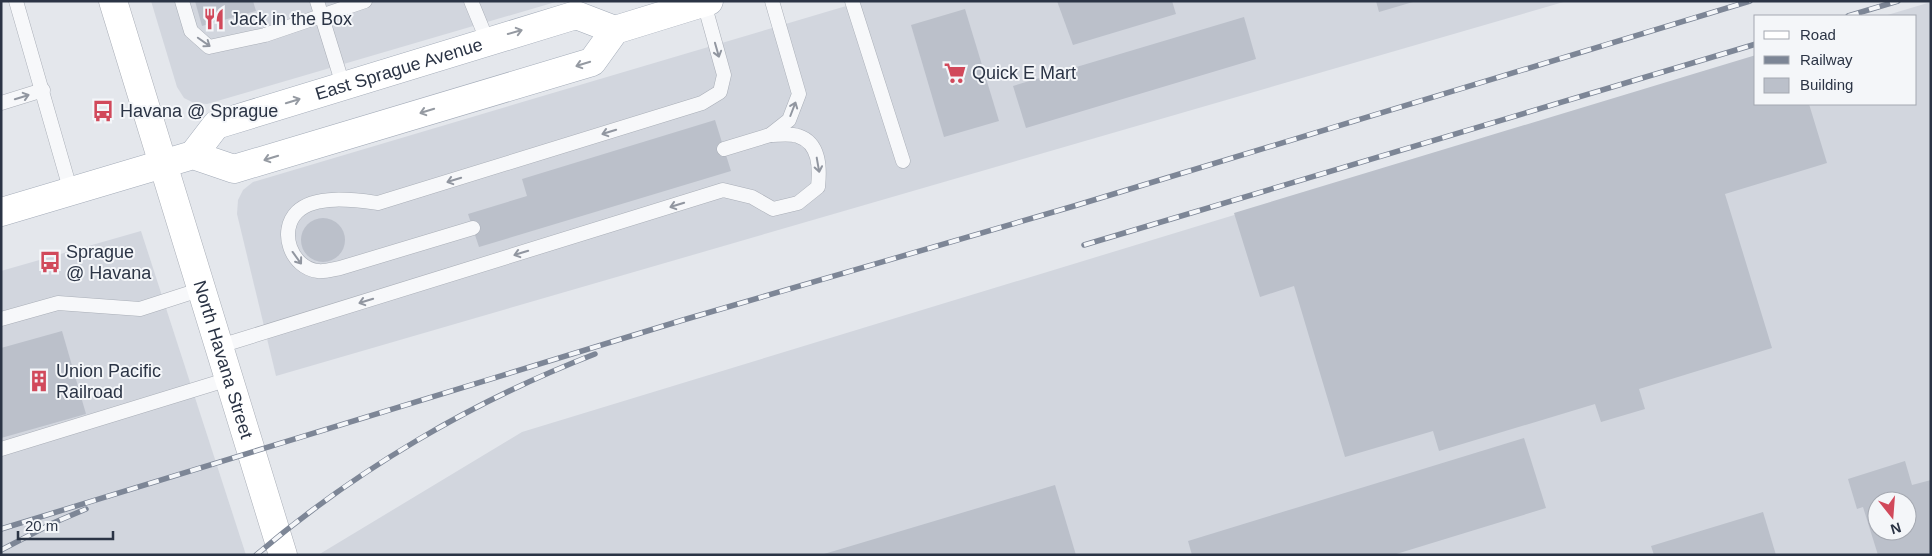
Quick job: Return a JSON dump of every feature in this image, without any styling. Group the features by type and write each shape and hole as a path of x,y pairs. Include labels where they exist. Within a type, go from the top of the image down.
{"main road":[{"name":"North Havana Street","path":"113,1 283,555"},
{"path":"1,212 193,155 234,169 592,62 615,30 696,3"},
{"name":"East Sprague Avenue","path":"193,155 216,125 487,40 576,15 615,30"}],"lane":[{"path":"16,1 71,192"},
{"path":"182,1 191,32 209,47 265,35 319,8 365,1"},
{"path":"471,1 487,40"},
{"path":"770,135 789,120 799,94 772,1"},
{"path":"852,1 903,161"},
{"path":"473,228 340,268 318,271 301,264 288,245 288,226 297,211 320,201 347,198 378,203 702,103 720,92 724,75 696,3"},
{"path":"319,8 342,85"},
{"path":"1,103 43,90"},
{"path":"220,346 723,190 752,197 773,209 798,203 818,187 820,166 811,144 797,135 770,135 724,149"},
{"path":"1,319 58,303 140,309 202,289"},
{"path":"1,449 229,379"}],"shaded area":[{"path":"151,1 559,1 207,104 194,103 184,98 177,87"},
{"path":"863,1 1567,1 276,376 237,214 238,200 243,190 253,182"},
{"path":"1931,2 1931,555 318,555 522,432 1754,57 1754,105 1917,105 1917,15 1887,15"},
{"path":"141,231 246,555 1,555 1,271"}],"building":[{"name":"Jack in the Box","path":"195,1 253,1 256,11 202,26"},
{"path":"1057,1 1172,1 1176,14 1073,45"},
{"path":"1376,1 1413,1 1413,2 1379,12"},
{"name":"Quick E Mart","path":"965,9 999,121 944,137 911,25"},
{"path":"1244,17 1256,59 1026,128 1013,86"},
{"path":"1754,56 1754,105 1809,105 1827,163 1725,194 1772,348 1639,389 1645,409 1601,422 1595,404 1439,451 1433,431 1345,457 1294,286 1260,297 1234,213"},
{"path":"715,120 731,171 479,247 468,214 527,196 522,179"},
{"path":"323,218 335,222 341,228 345,240 341,252 335,258 323,262 311,258 305,252 301,240 305,228 311,222"},
{"name":"Union Pacific Railroad","path":"62,331 86,414 1,438 1,348"},
{"path":"1524,438 1546,508 1393,555 1192,555 1188,541"},
{"path":"1905,461 1912,485 1931,480 1931,555 1878,555 1874,541 1917,541 1917,491 1867,491 1867,520 1863,507 1857,509 1848,479"},
{"path":"1055,485 1076,555 824,555 824,554"},
{"path":"1763,512 1776,555 1654,555 1651,546"}],"railway":[{"path":"1,529 683,320 1074,206 1750,1"},
{"path":"1851,15 1898,1"},
{"path":"1084,245 1754,45"},
{"path":"256,555 334,494 417,440 505,393 595,354"},
{"path":"1,550 53,523 86,509"}],"place":[{"name":"Jack in the Box","path":"214,19"},
{"name":"Quick E Mart","path":"955,73"},
{"name":"Havana @ Sprague","path":"103,111"},
{"name":"Sprague @ Havana","path":"50,262"},
{"name":"Union Pacific Railroad","path":"39,381"}]}
